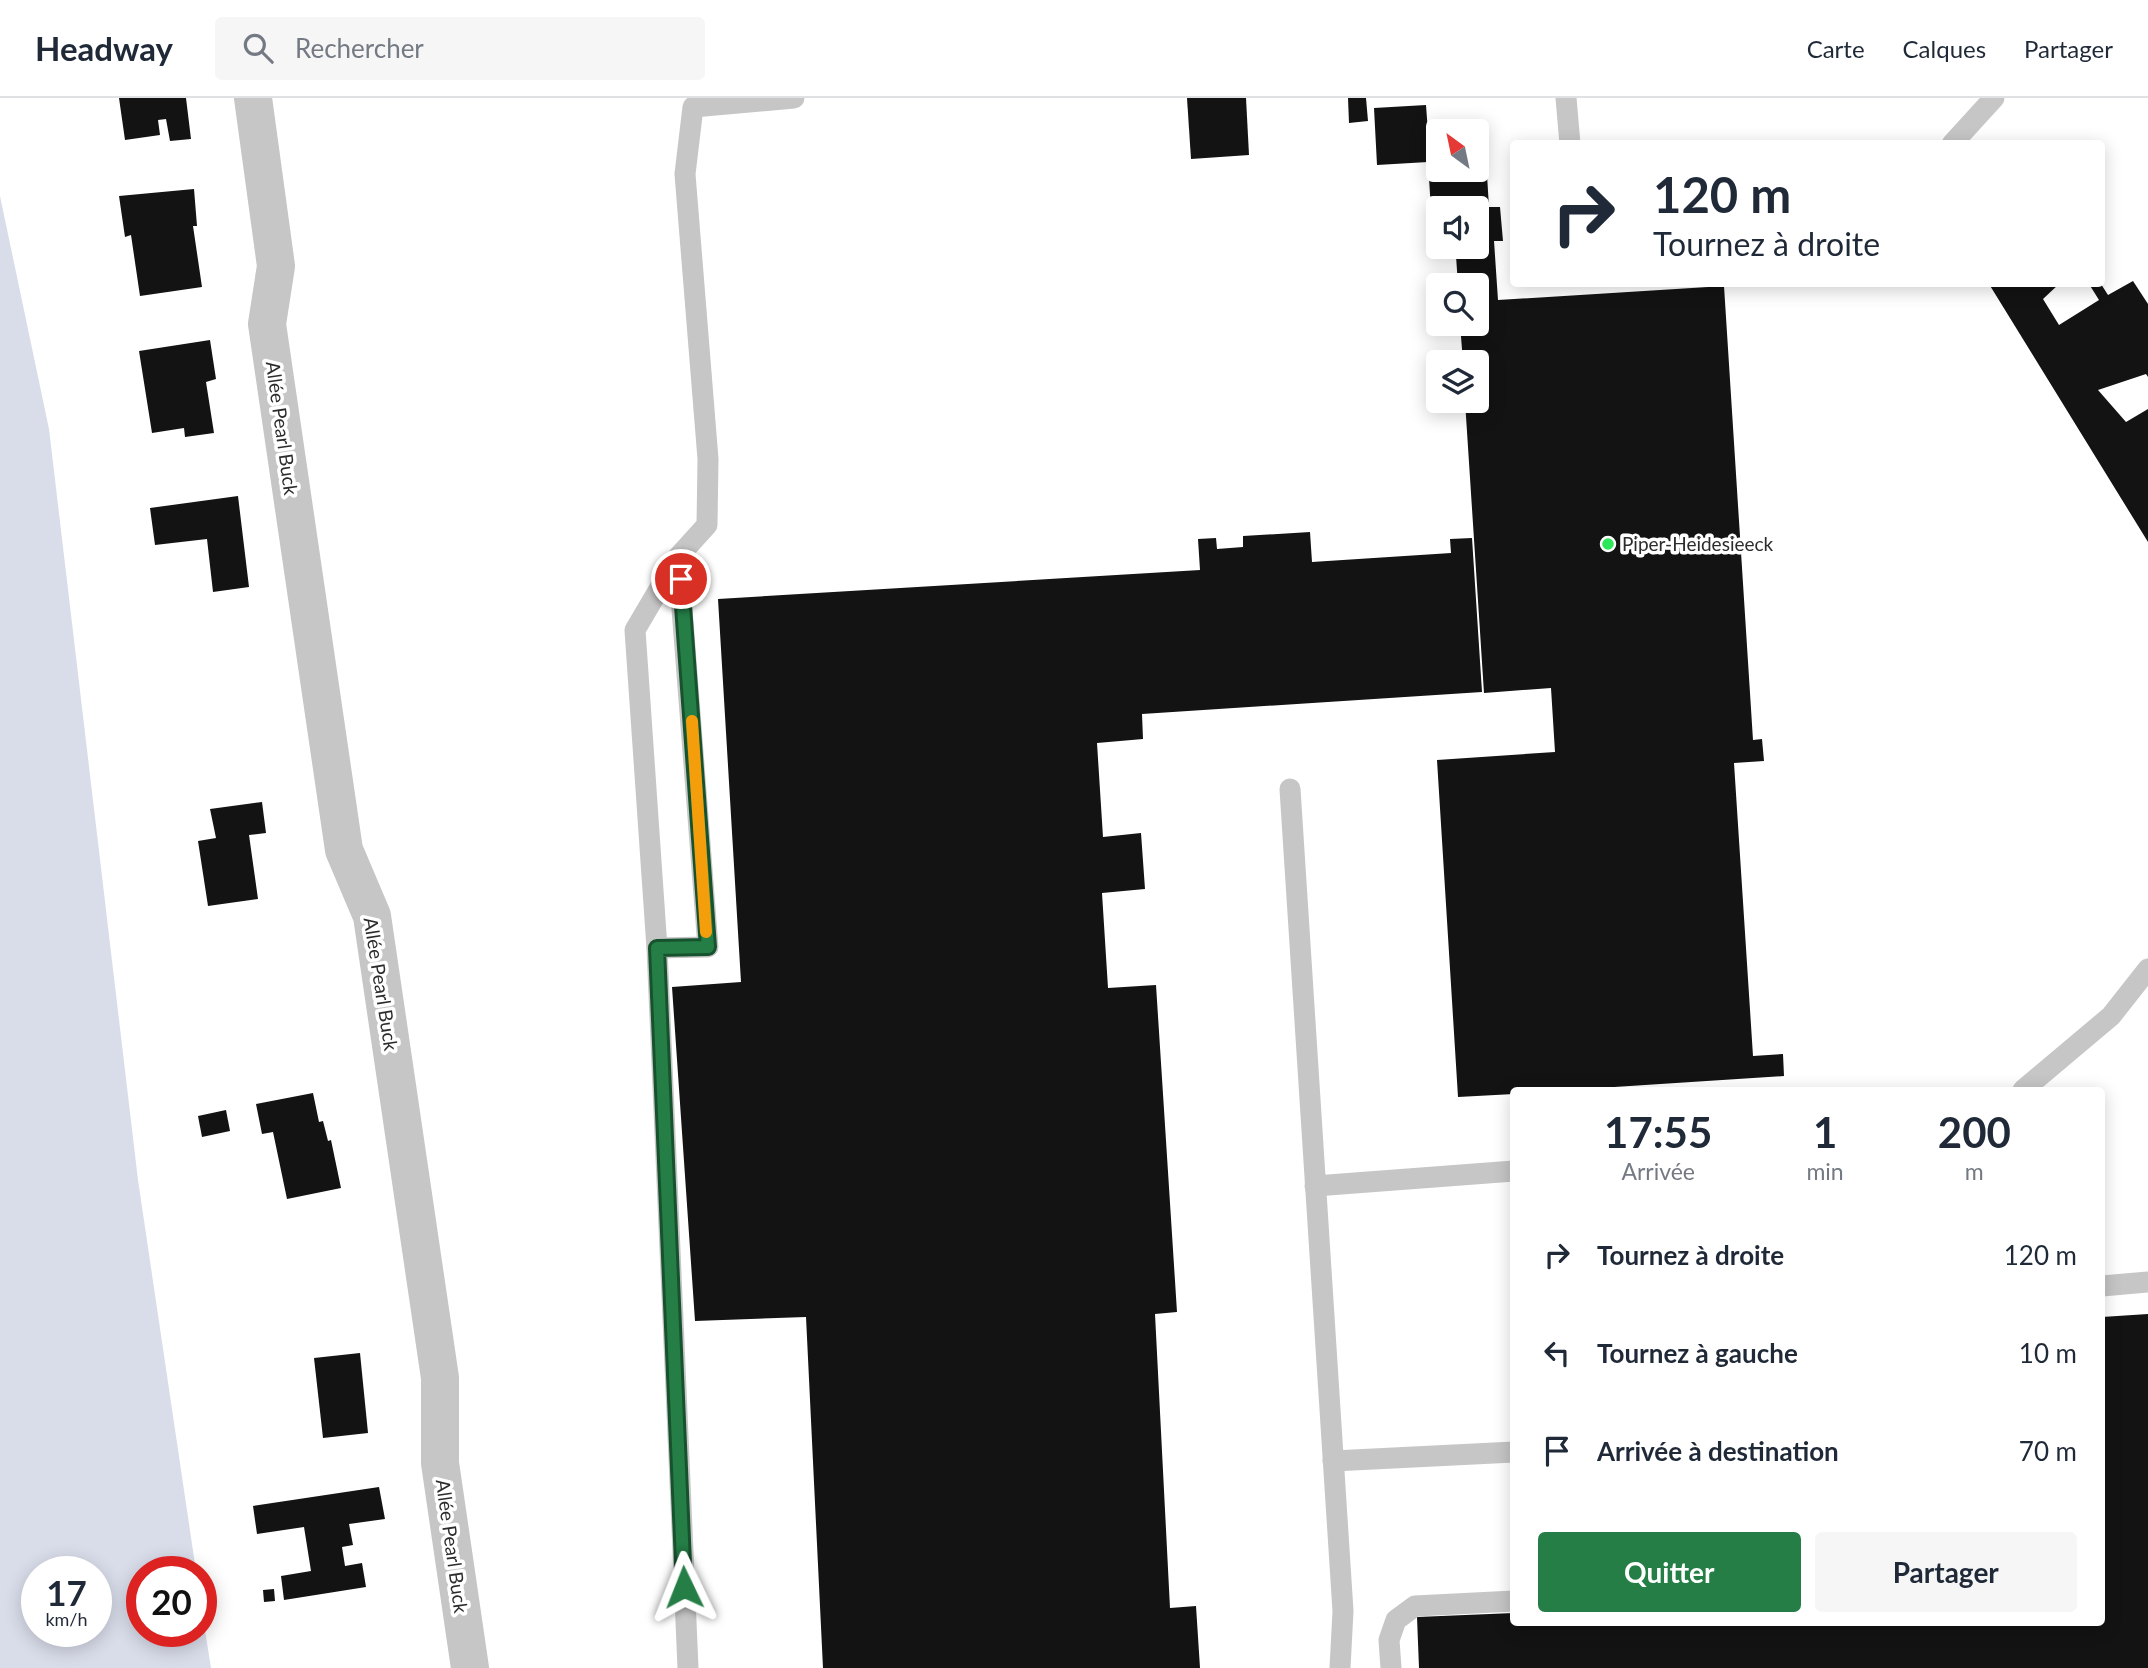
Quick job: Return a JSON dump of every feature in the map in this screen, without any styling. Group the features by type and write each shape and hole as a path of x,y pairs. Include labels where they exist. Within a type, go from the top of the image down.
{"street":[{"name":"Allée Pearl Buck","path":"253,98 276,266 267,324 344,850 372,916 440,1378 440,1463 470,1668"}],"lane":[{"path":"688,1668 657,948 635,630 678,557 707,525 708,459 685,174 688,103 794,98"},
{"path":"1566,98 1570,140"},
{"path":"1956,140 1994,98"},
{"path":"657,948 708,947 678,557"},
{"path":"1290,789 1343,1611 1340,1668"},
{"path":"2027,1087 2111,1016 2148,969"},
{"path":"1315,1186 1510,1171"},
{"path":"2105,1286 2148,1282"},
{"path":"1333,1461 1510,1452"},
{"path":"1391,1668 1389,1640 1396,1620 1415,1606 1510,1601"}],"shaded area":[{"path":"0,196 49,429 138,1180 194,1556 126,1556 126,1647 208,1647 211,1668 0,1668"}],"building":[{"path":"119,98 186,98 191,139 170,141 166,119 158,120 160,135 125,140"},
{"path":"1187,98 1246,98 1249,155 1191,159"},
{"path":"1348,98 1366,98 1368,121 1349,123"},
{"path":"1426,105 1426,162 1377,165 1374,108"},
{"path":"1429,182 1487,182 1488,196 1430,196"},
{"path":"194,189 197,226 193,226 202,287 140,296 131,235 125,237 119,196"},
{"path":"1489,207 1500,207 1503,241 1494,241 1498,300 1724,287 1753,740 1762,739 1764,761 1734,763 1753,1056 1783,1054 1784,1076 1614,1087 1510,1087 1510,1094 1458,1097 1437,760 1555,752 1551,688 1484,693 1466,413 1489,413 1489,350 1462,350 1461,336 1489,336 1489,273 1457,273 1456,259 1489,259"},
{"path":"2133,281 2148,304 2148,377 2146,374 2098,390 2126,422 2148,409 2148,542 1991,287 2056,287 2043,299 2059,325 2099,300 2091,287 2103,287 2108,295"},
{"path":"210,340 216,379 206,382 214,433 185,437 184,428 152,433 139,351"},
{"path":"238,496 249,587 213,592 207,539 155,545 150,508"},
{"path":"1310,532 1312,562 1451,553 1450,539 1472,538 1482,692 1142,714 1143,739 1097,743 1103,837 1141,833 1145,889 1102,893 1108,988 1156,985 1177,1312 1155,1314 1170,1608 1196,1606 1200,1668 823,1668 806,1317 695,1321 672,987 741,982 718,599 1200,570 1198,539 1216,538 1217,549 1243,547 1243,536"},
{"path":"262,802 266,833 249,835 258,899 208,906 198,841 216,838 210,809"},
{"path":"313,1093 319,1122 323,1121 328,1141 331,1140 341,1188 287,1199 273,1132 262,1134 256,1104"},
{"path":"226,1110 230,1131 202,1137 198,1116"},
{"path":"2148,1314 2148,1668 1419,1668 1417,1617 1510,1613 1510,1626 2105,1626 2105,1317"},
{"path":"360,1353 368,1433 323,1438 314,1358"},
{"path":"379,1487 385,1519 349,1524 353,1545 342,1547 345,1566 362,1563 366,1587 284,1600 281,1576 311,1571 304,1527 257,1534 253,1506"},
{"path":"274,1589 275,1601 264,1602 263,1590"}],"slow traffic":[{"path":"692,721 706,932"}],"place":[{"name":"Piper-Heidesieeck","path":"1608,544"}],"route":[{"path":"681,579 708,947 657,948 684,1587"}]}
